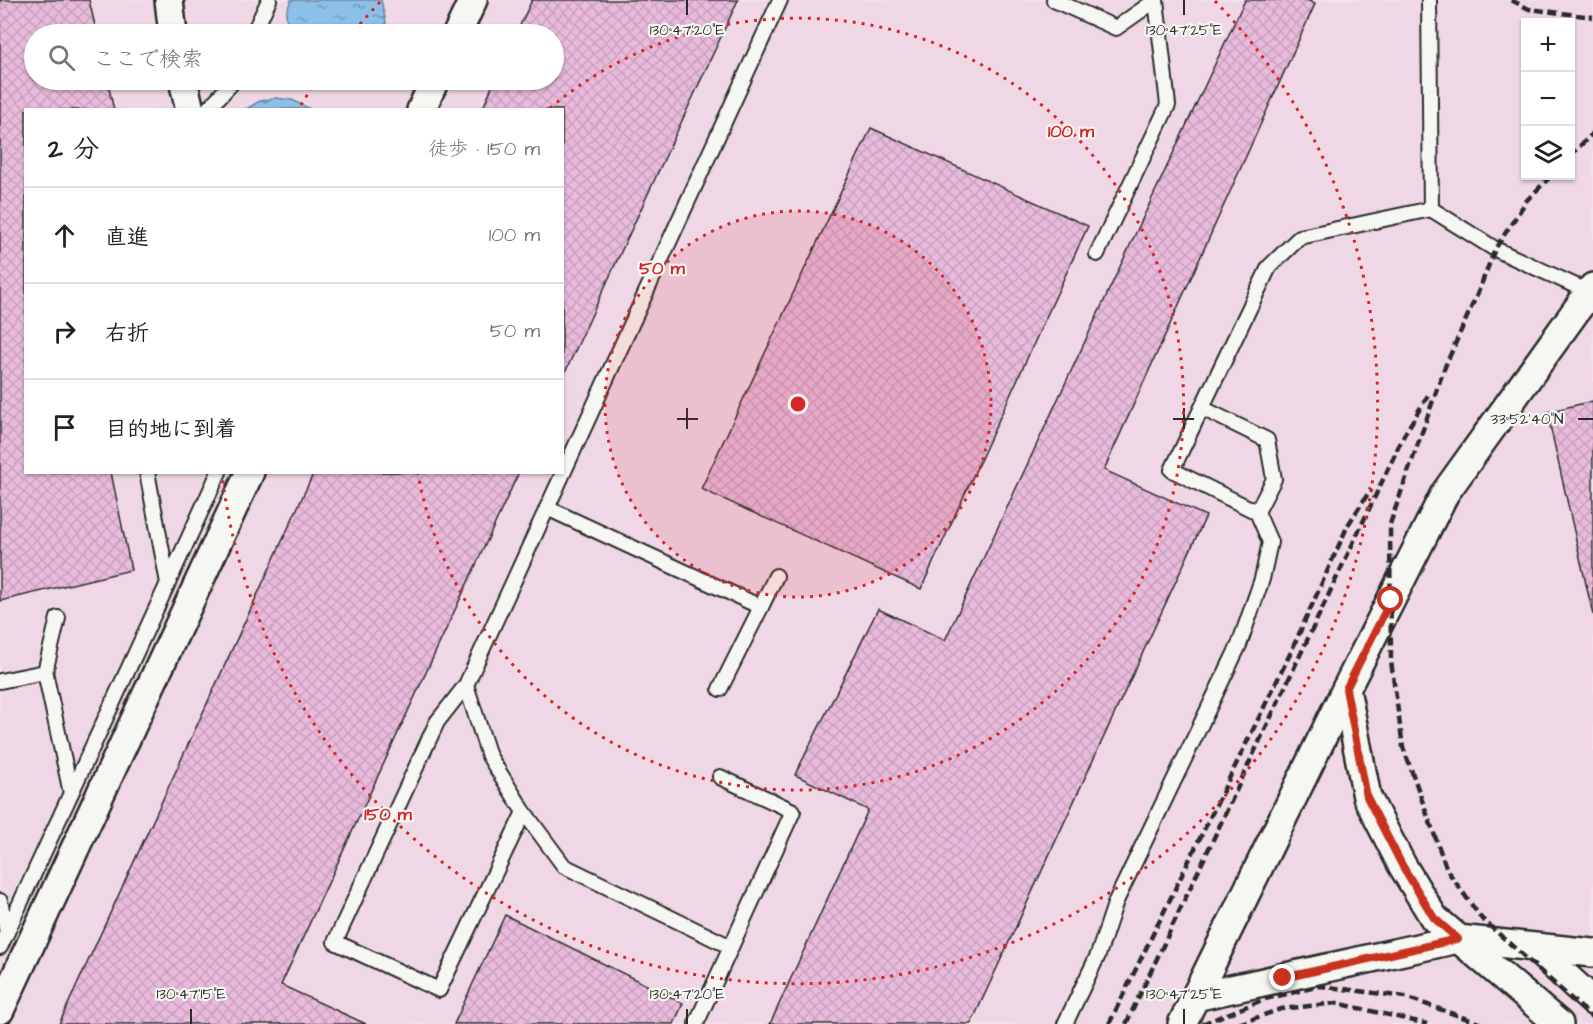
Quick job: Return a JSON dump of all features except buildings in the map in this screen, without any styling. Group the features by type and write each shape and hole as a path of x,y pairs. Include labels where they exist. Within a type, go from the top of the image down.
{"street":[{"path":"169,0 172,24"},
{"path":"462,24 473,0"},
{"path":"185,90 190,108"},
{"path":"422,108 430,90"},
{"path":"1182,1024 1445,493 1591,289"},
{"path":"0,1010 249,474"},
{"path":"1346,689 1367,797 1402,865 1434,918 1559,1024"},
{"path":"1195,997 1458,939 1593,953"},
{"path":"1535,948 1593,1001"}],"lane":[{"path":"258,24 269,0"},
{"path":"564,471 780,0"},
{"path":"1054,0 1116,28 1156,0 1168,105 1097,254"},
{"path":"1429,0 1431,209"},
{"path":"209,108 225,90"},
{"path":"1065,1024 1098,955 1116,901 1239,645 1262,579 1270,542 1257,512 1172,470 1269,267 1300,237 1431,209 1495,249 1591,289"},
{"path":"1202,408 1267,440 1274,479 1257,512"},
{"path":"147,474 168,583"},
{"path":"524,812 439,990 335,942 437,722 466,685 563,474"},
{"path":"0,947 216,475"},
{"path":"547,508 761,607"},
{"path":"720,689 776,576"},
{"path":"58,618 45,672 71,793"},
{"path":"0,681 45,672"},
{"path":"466,685 489,756 524,812 564,866 730,947"},
{"path":"696,1024 794,811 720,777"},
{"path":"0,901 7,932"}],"shaded area":[{"path":"0,0 1593,0 1593,1024 0,1024"}],"water":[{"path":"291,0 381,0 386,22 386,24 287,24 286,13"},
{"path":"276,98 292,100 308,108 248,108 260,101"}],"railway":[{"path":"1511,0 1529,9 1593,17"},
{"path":"1575,151 1593,133"},
{"path":"1547,180 1527,200 1495,249 1444,369 1390,524 1391,661 1403,747 1447,870 1481,918 1593,1018"},
{"path":"1126,1024 1404,435 1430,392"},
{"path":"1109,1024 1290,654 1348,525 1371,489"},
{"path":"1202,1024 1265,999 1321,986 1405,997 1482,1024"},
{"path":"1238,1024 1281,1009 1337,1003 1427,1024"}],"route":[{"path":"1283,978 1458,939 1434,918 1402,865 1367,797 1346,689 1391,600"}]}
